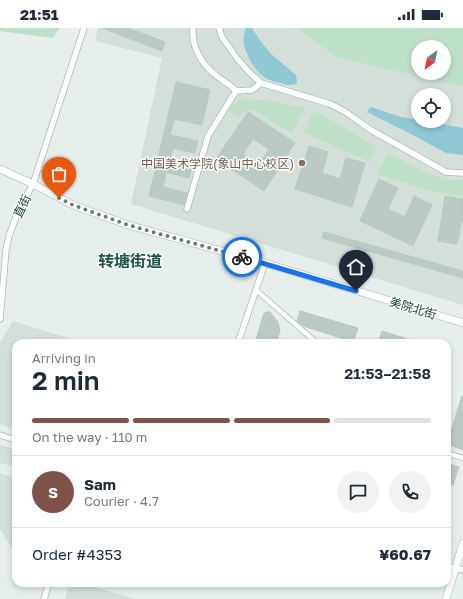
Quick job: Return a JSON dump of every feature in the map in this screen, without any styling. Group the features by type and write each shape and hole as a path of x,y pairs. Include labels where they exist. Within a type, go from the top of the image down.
{"street":[{"name":"直街","path":"0,319 6,250 9,236 19,209 33,184 84,28"},
{"path":"193,28 192,36 198,54 205,65 217,76 236,91 252,90 261,83"},
{"path":"219,28 222,37 236,57 261,83 330,104 344,111 371,130 446,172 463,173"},
{"path":"187,209 208,136 236,91"},
{"name":"美院北街","path":"0,168 73,205 128,225 265,263 463,323"},
{"path":"239,339 265,263"},
{"path":"256,290 312,339"},
{"path":"0,435 12,439"},
{"path":"451,454 463,458"},
{"path":"451,582 463,543"},
{"path":"451,567 463,570"},
{"path":"44,599 48,587"},
{"path":"446,599 449,587"}],"shaded area":[{"name":"中国美术学院(象山中心校区)","path":"98,28 463,28 463,305 131,204 162,58 95,41"},
{"path":"13,321 71,339 12,339 12,428 0,424 0,343"},
{"path":"0,445 12,448 12,466 0,463"},
{"path":"0,473 12,477 12,548 0,529"},
{"path":"68,587 94,587 136,599 65,599"}],"green space":[{"path":"0,28 60,28 53,38 0,31"},
{"path":"296,28 463,28 463,87 434,80 451,80 451,40 411,40 411,75 337,57"},
{"path":"241,99 266,100 305,108 292,133 251,109 238,117 227,110"},
{"path":"312,112 321,114 377,147 370,162 304,133"},
{"path":"388,153 429,174 447,180 463,180 463,196 433,192 377,174"}],"water":[{"path":"246,28 252,28 270,53 296,75 296,84 288,85 272,81 260,74 246,52 244,33"},
{"path":"371,107 411,119 411,128 451,128 451,126 463,128 463,155 446,153 367,112"}],"building":[{"path":"102,28 128,28 165,42 162,51"},
{"path":"176,82 210,90 202,125 174,119 170,135 198,141 195,153 173,148 170,159 193,165 189,178 166,172 163,187 187,193 184,205 149,196"},
{"path":"248,112 295,143 264,191 216,159","holes":["253,139 269,149 259,164 243,154"]},
{"path":"309,146 328,152 322,173 340,179 346,158 365,163 352,207 295,189"},
{"path":"379,179 398,188 388,209 405,217 414,196 432,205 413,246 360,221"},
{"path":"445,196 463,199 463,222 461,222 457,244 438,241"},
{"path":"324,232 463,271 463,278 322,238"},
{"path":"300,311 358,328 354,339 344,339 303,326 297,321"},
{"path":"270,312 278,322 280,331 277,339 256,339 264,313"},
{"path":"382,331 407,339 379,339"},
{"path":"463,396 463,450 451,446 451,431"},
{"path":"451,464 459,467 453,485 451,484"}],"way so far":[{"path":"59,198 73,205 128,225 242,257"}],"place":[{"name":"中国美术学院(象山中心校区)","path":"302,163"}],"district":[{"name":"转塘街道","path":"130,261"}],"route":[{"path":"242,257 356,291"}]}
